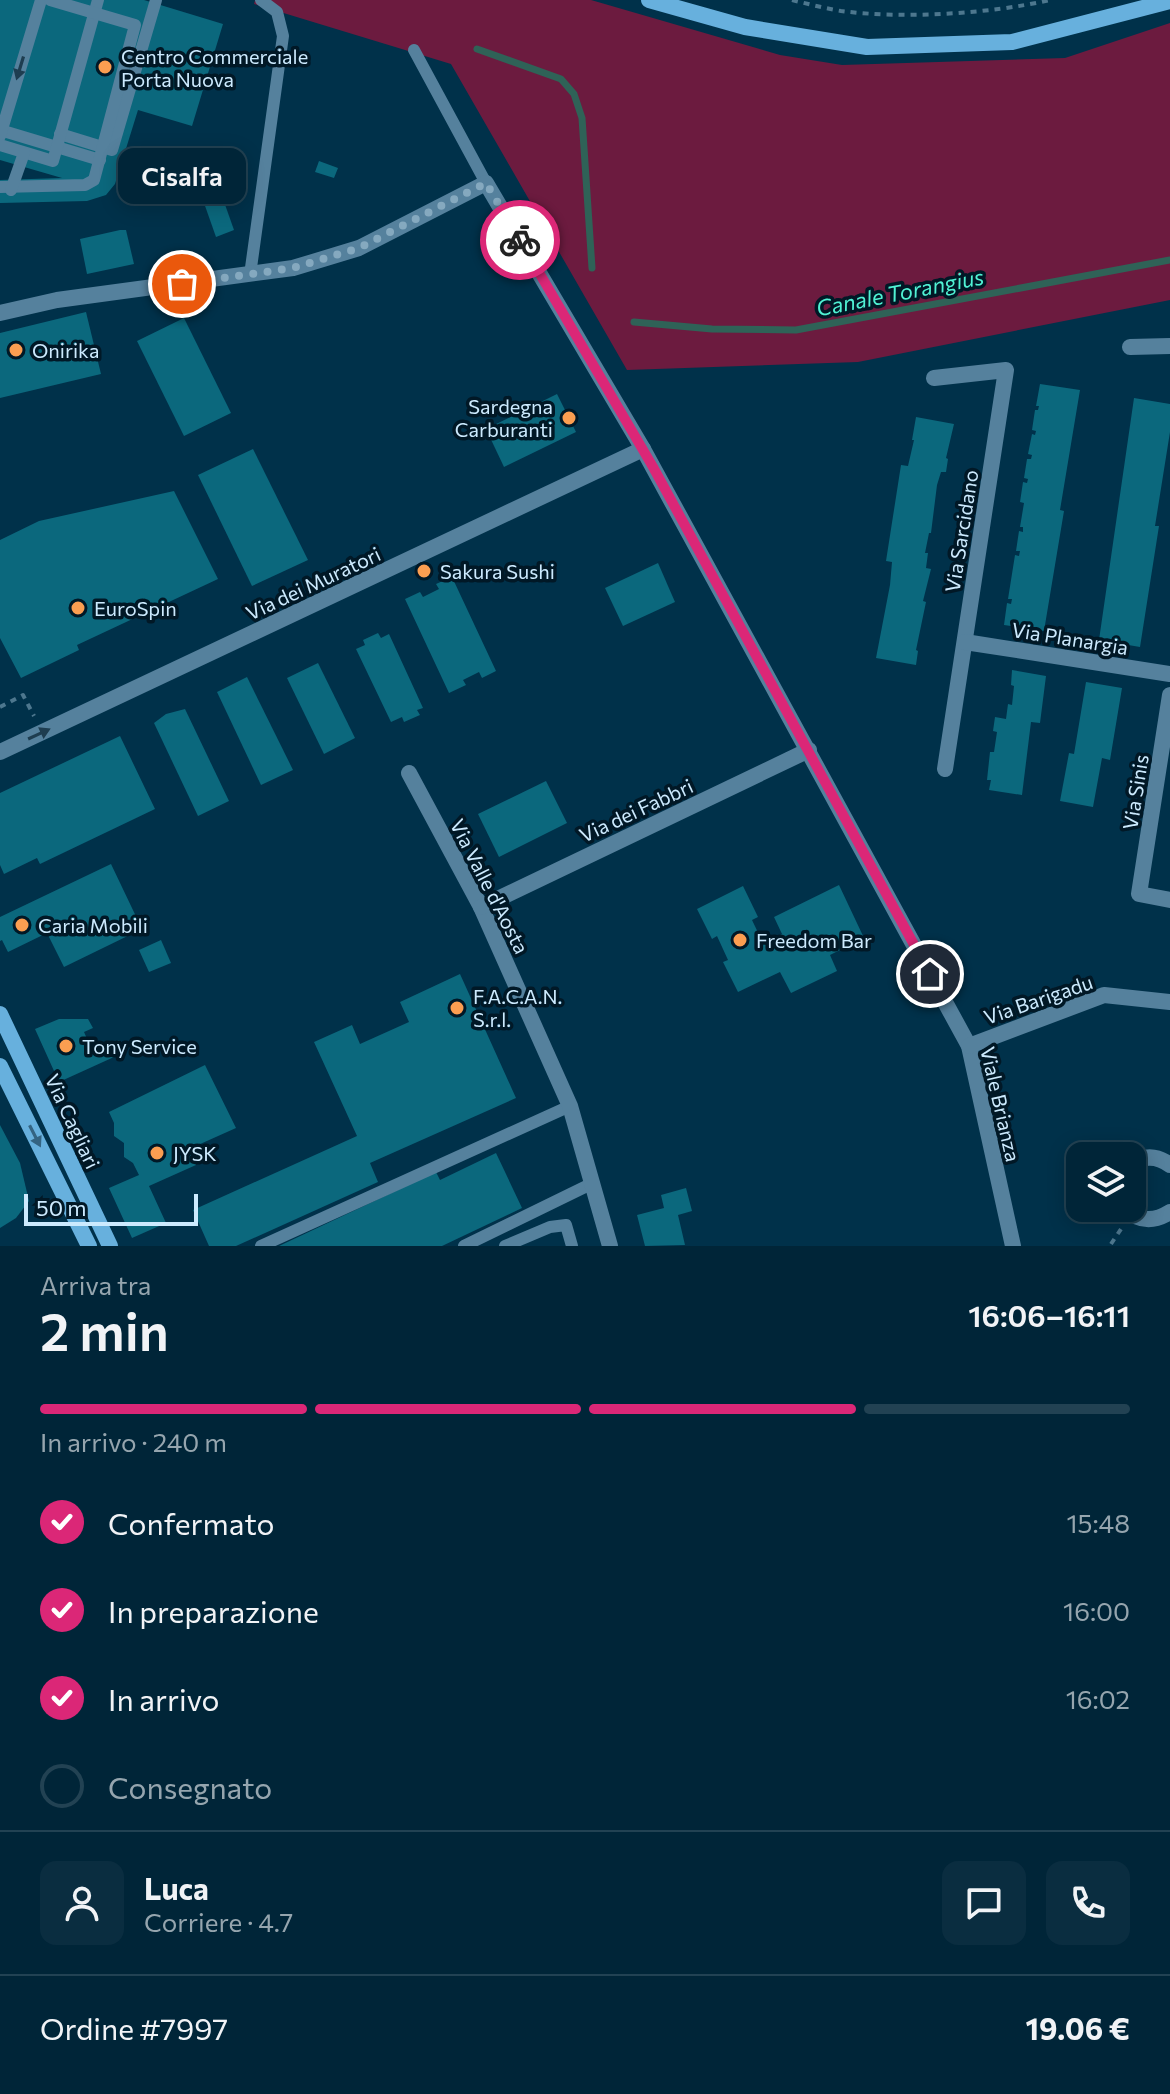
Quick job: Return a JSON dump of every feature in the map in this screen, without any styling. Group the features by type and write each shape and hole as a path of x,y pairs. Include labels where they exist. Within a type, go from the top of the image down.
{"main road":[{"path":"649,0 745,27 867,47 1012,42 1170,1"},
{"name":"Via Cagliari","path":"0,1014 110,1246"},
{"name":"Via Cagliari","path":"0,1066 89,1246"}],"street":[{"path":"0,313 57,300 293,268 359,248 486,183"},
{"name":"Viale Brianza","path":"486,183 643,449 969,1046 1013,1246"},
{"path":"1130,347 1170,346"},
{"name":"Via Sarcidano","path":"934,378 1006,370 945,769"},
{"name":"Via dei Muratori","path":"0,752 643,449"},
{"name":"Via Planargia","path":"965,642 1170,674"},
{"name":"Via Sinis","path":"1170,695 1139,894 1170,900"},
{"name":"Via dei Fabbri","path":"481,907 809,750"},
{"name":"Via Valle d'Aosta","path":"409,773 481,907 570,1106 610,1246"},
{"name":"Via Barigadu","path":"969,1046 1104,995 1170,1002"},
{"path":"1146,1158 1158,1158 1170,1165"},
{"path":"1146,1219 1170,1212"}],"lane":[{"path":"41,0 0,133 100,160"},
{"path":"0,187 85,185 94,180 100,160 135,25 50,0"},
{"path":"0,145 53,161 98,0"},
{"path":"60,134 112,150 156,0"},
{"path":"250,275 281,51 282,24 277,12 261,0"},
{"path":"414,50 486,183"},
{"path":"0,187 12,190 24,153"},
{"path":"261,1246 570,1106"},
{"path":"464,1246 593,1183"},
{"path":"505,1246 550,1227 566,1225 572,1246"}],"path":[{"path":"792,0 841,11 914,13 1006,10 1050,0"},
{"path":"0,707 23,695 43,732"}],"shaded area":[{"path":"255,0 591,0 780,55 842,65 1065,58 1170,23 1170,300 858,362 627,370 451,64 254,4"}],"building":[{"name":"Centro Commerciale Porta Nuova","path":"0,0 144,0 223,24 192,126 138,110 115,184 106,195 87,201 0,203 0,180 62,178 0,160"},
{"path":"319,161 338,168 334,178 315,172"},
{"path":"222,196 234,230 216,237 204,203"},
{"path":"126,230 134,264 87,274 80,239"},
{"path":"86,312 101,374 0,398 0,333"},
{"path":"184,318 231,413 184,436 137,341"},
{"path":"1040,384 1080,390 1044,631 1004,625 1007,603 1011,604 1012,599 1008,599 1015,555 1019,556 1020,551 1016,551 1019,531 1023,532 1023,527 1020,527 1024,503 1020,502 1023,482 1027,483 1028,479 1024,478 1027,459 1031,459 1032,455 1028,454 1032,434 1035,435 1036,431 1032,430 1035,410 1039,406 1036,406"},
{"path":"557,394 576,432 504,467 486,429"},
{"path":"1134,398 1170,404 1170,432 1155,526 1159,526 1140,647 1099,640"},
{"path":"916,417 954,424 946,472 941,472 937,485 931,533 925,553 928,553 926,568 931,569 923,601 926,602 916,665 876,658 890,585 892,562 886,561 901,465 908,466"},
{"path":"253,449 308,560 252,586 198,475"},
{"name":"EuroSpin","path":"174,491 218,579 77,645 79,650 21,678 0,638 0,540 39,521"},
{"path":"658,563 675,602 623,626 605,588"},
{"path":"452,577 496,671 482,678 479,672 463,680 466,685 449,693 405,599 420,592 423,597 439,589 436,584"},
{"path":"378,633 381,638 389,634 423,708 417,710 420,715 404,722 402,717 391,722 356,649 365,645 363,640"},
{"path":"318,663 355,738 324,754 287,678"},
{"path":"1012,670 1046,676 1040,723 1031,722 1022,795 989,790 991,780 987,780 990,752 994,752 997,732 993,731 995,717 1006,719 1008,704 1012,705"},
{"path":"247,677 293,770 261,785 217,692"},
{"path":"1086,682 1122,688 1110,760 1102,758 1093,807 1060,801 1069,753 1074,754"},
{"path":"185,709 229,801 198,816 154,723 166,714"},
{"path":"120,736 155,809 40,864 37,858 4,874 0,865 0,793"},
{"path":"546,781 567,823 499,857 478,814"},
{"path":"111,864 142,929 64,967 47,933 8,952 0,941 0,917"},
{"path":"839,885 864,938 830,955 837,971 791,993 780,972 738,992 723,962 728,960 717,936 712,939 697,909 743,886 758,917 752,920 763,943 782,934 774,917"},
{"path":"161,940 171,963 149,972 139,950"},
{"path":"460,974 516,1098 370,1163 378,1182 236,1246 209,1246 193,1210 357,1136 314,1042 352,1025 360,1044 409,1022 400,1002"},
{"name":"Tony Service","path":"59,1019 88,1019 93,1028 84,1032 93,1052 119,1040 125,1052 59,1082 35,1029"},
{"name":"JYSK","path":"205,1065 236,1128 189,1149 196,1165 149,1186 166,1223 132,1238 109,1188 139,1175 133,1163 124,1157 124,1143 114,1136 114,1123 109,1112"},
{"path":"0,1125 20,1163 29,1201 16,1218 0,1228"},
{"path":"496,1153 522,1208 442,1246 279,1246 436,1172 440,1180"},
{"path":"686,1188 692,1211 678,1215 685,1245 645,1246 637,1215 664,1208 661,1195"}],"waterway":[{"name":"Canale Torangius","path":"477,49 561,79 574,94 582,118 592,268"},
{"name":"Canale Torangius","path":"634,322 712,329 796,330 1170,260"}],"way so far":[{"path":"182,284 293,268 359,248 486,183 520,240"}],"place":[{"name":"Centro Commerciale Porta Nuova","path":"105,67"},
{"name":"Cisalfa","path":"182,284"},
{"name":"Onirika","path":"16,350"},
{"name":"Sardegna Carburanti","path":"569,418"},
{"name":"Sakura Sushi","path":"424,571"},
{"name":"EuroSpin","path":"78,608"},
{"name":"Caria Mobili","path":"22,925"},
{"name":"Freedom Bar","path":"740,940"},
{"name":"F.A.C.A.N. S.r.l.","path":"457,1008"},
{"name":"Tony Service","path":"66,1046"},
{"name":"JYSK","path":"157,1153"}],"route":[{"path":"520,240 653,467 930,974"}]}
